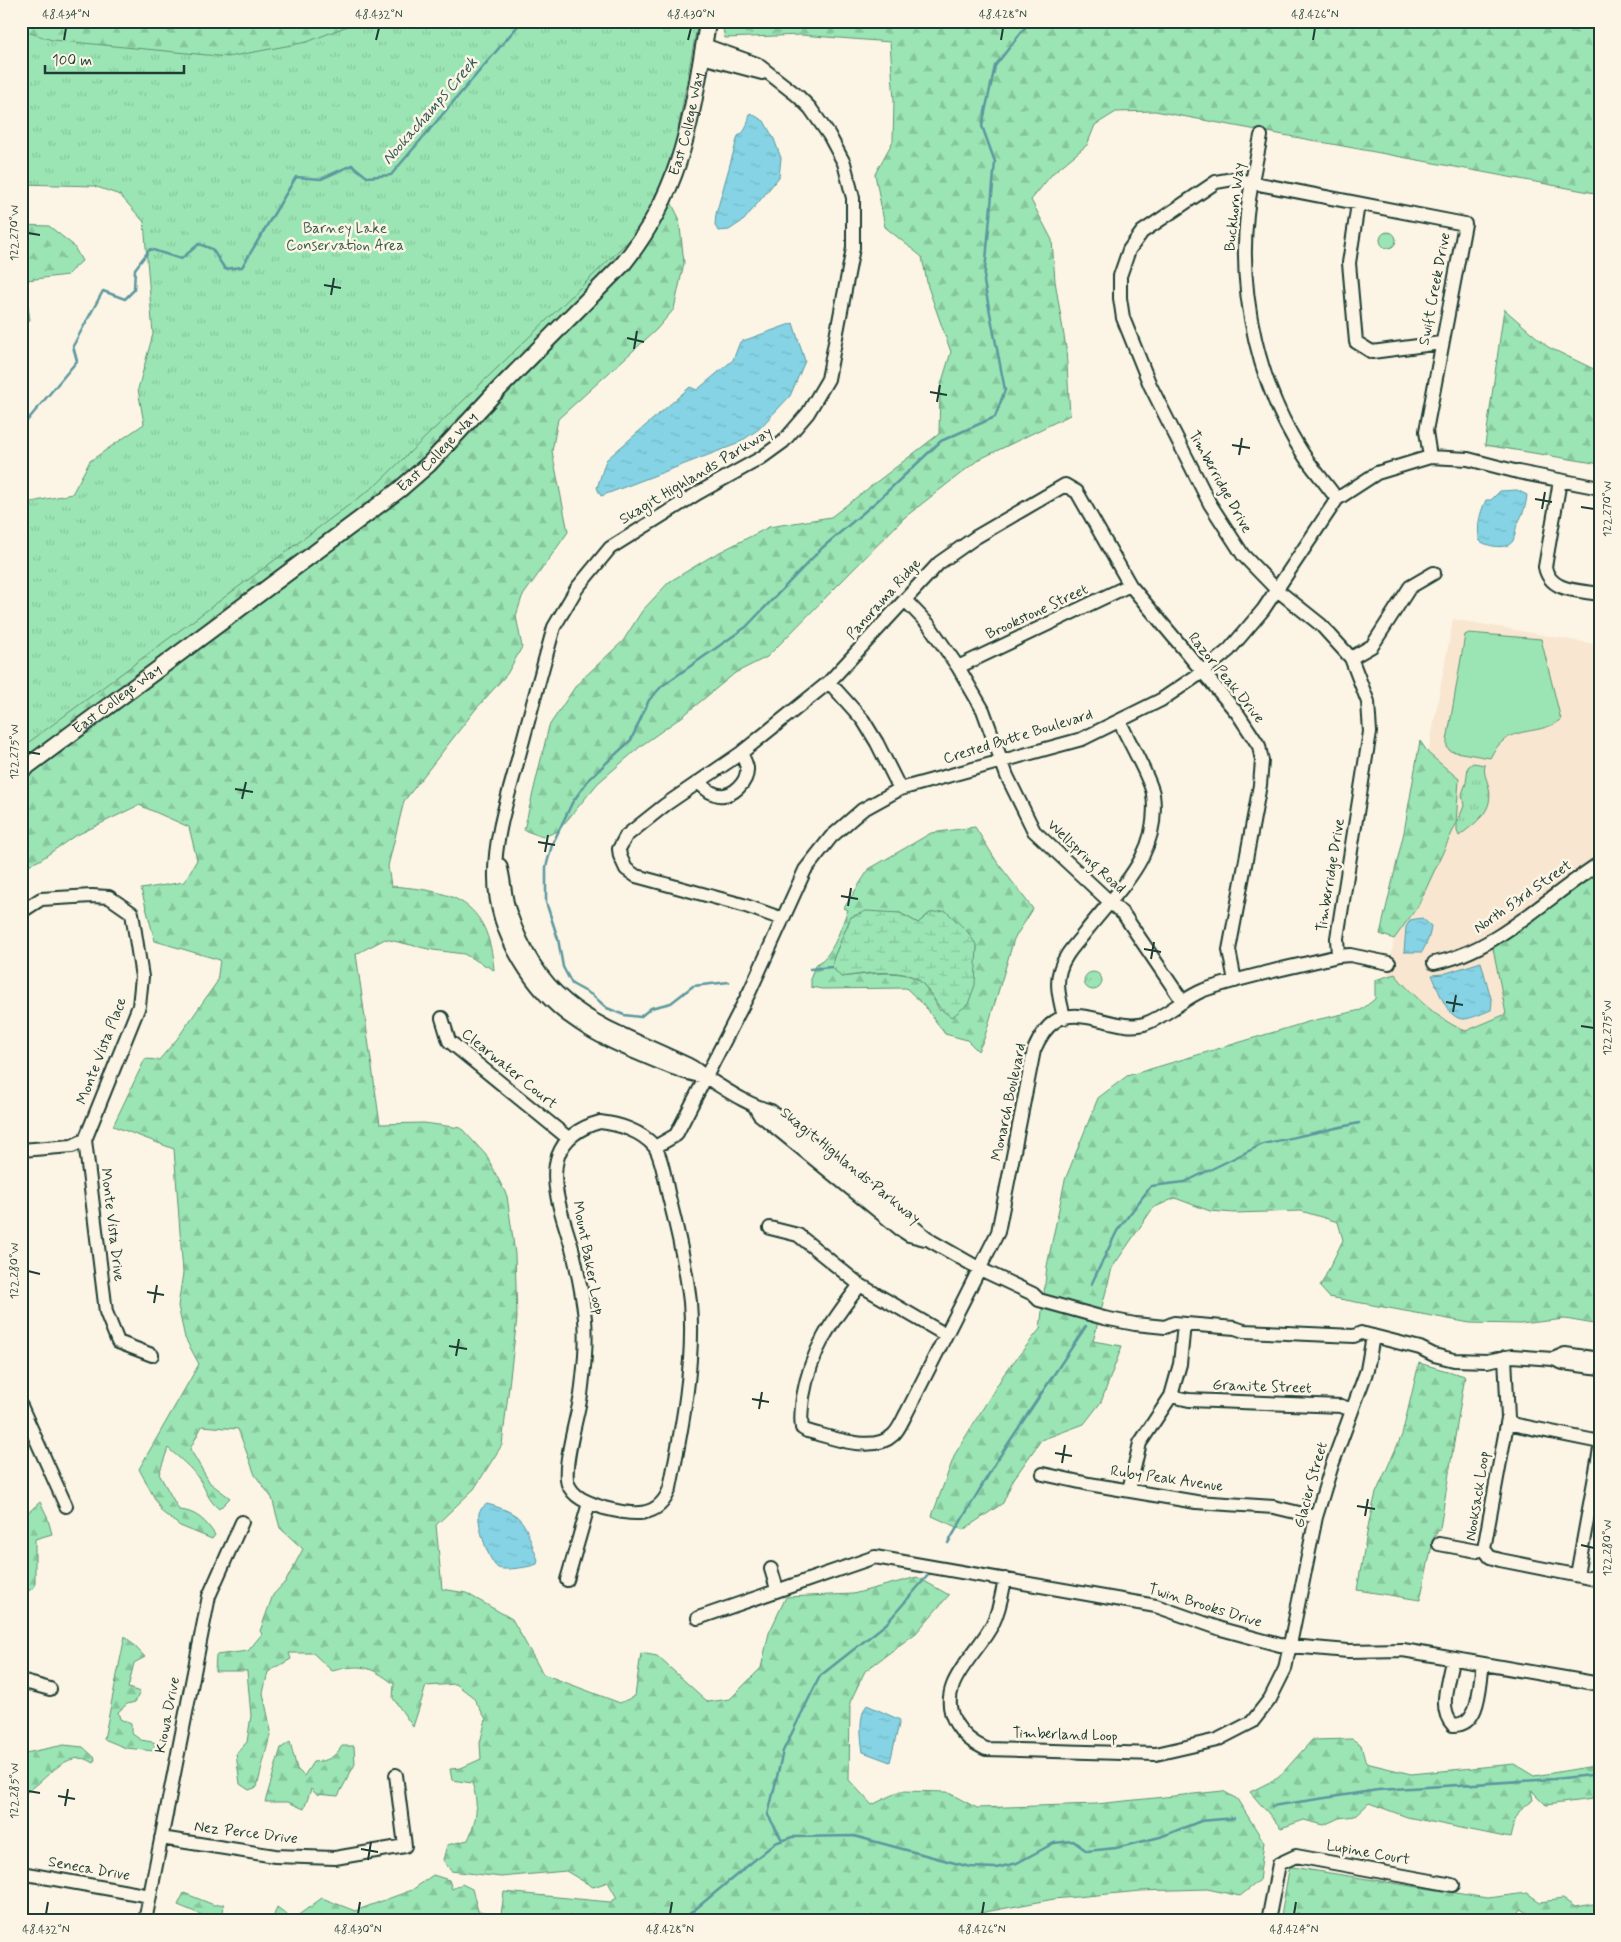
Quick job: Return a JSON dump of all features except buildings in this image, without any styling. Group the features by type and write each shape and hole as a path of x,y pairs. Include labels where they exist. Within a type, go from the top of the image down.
{"main road":[{"name":"East College Way","path":"21,771 399,490 434,459 492,396 623,264 642,240 655,219 676,173 694,104 708,21"}],"street":[{"name":"Skagit Highlands Parkway","path":"703,51 758,64 810,108 829,135 844,163 853,198 854,248 828,379 808,412 783,442 761,458 698,493 610,548 577,588 554,627 503,815 497,858 503,875 509,912 519,936 540,973 554,990 577,1010 599,1025 691,1066 705,1077 754,1107 759,1114 909,1235 931,1241 980,1269 1033,1294 1046,1294 1108,1311 1170,1319 1179,1324 1235,1328 1244,1331 1354,1336 1367,1334 1420,1348 1489,1354 1501,1357 1553,1359 1563,1363 1600,1368"},
{"name":"Buckhorn Way","path":"1261,136 1247,215 1245,260 1249,312 1260,358 1281,412 1305,456 1337,499"},
{"name":"Timberridge Drive","path":"1252,182 1233,179 1216,182 1142,232 1129,250 1120,276 1120,298 1123,318 1150,385 1210,504 1243,555 1276,589 1321,625 1351,658 1368,702 1370,732 1337,938 1338,956"},
{"name":"Swift Creek Drive","path":"1252,182 1465,224 1441,343 1426,431 1430,457"},
{"path":"1358,204 1348,263 1356,342 1372,352 1441,343"},
{"name":"Crested Butte Boulevard","path":"705,1077 750,991 805,870 831,837 862,810 900,789 1082,739 1120,722 1161,700 1201,673 1229,650 1263,610 1337,499 1377,473 1430,457 1468,459 1560,481 1600,488"},
{"path":"1560,481 1546,567 1548,578 1556,586 1600,594"},
{"name":"Razor Peak Drive","path":"1065,486 1077,492 1130,585 1201,673 1238,714 1259,746 1262,761 1260,785 1229,950 1235,982"},
{"name":"Panorama Ridge","path":"783,919 743,905 636,876 626,869 622,863 620,849 626,836 741,753 829,682 906,601 939,562 976,537 1065,486"},
{"path":"1351,658 1372,646 1410,587 1434,573"},
{"name":"Brookstone Street","path":"958,667 1130,585"},
{"name":"Wellspring Road","path":"906,601 930,625 958,667 983,710 1022,811 1034,831 1124,915 1183,1002"},
{"path":"829,682 863,720 900,789"},
{"path":"1120,722 1153,792 1154,819 1151,838 1134,873 1109,901 1065,957 1058,987 1064,1018 1077,1017 1134,1025 1145,1024 1202,991 1338,956 1350,955 1389,963"},
{"path":"699,783 709,792 720,795 738,789 745,780 747,768 741,753"},
{"name":"North 53rd Street","path":"1434,963 1457,957 1491,941 1600,863"},
{"name":"Monte Vista Place","path":"21,912 41,899 92,896 109,897 132,913 142,977 139,1006 85,1140"},
{"name":"Clearwater Court","path":"442,1018 449,1041 568,1138"},
{"name":"Monarch Boulevard","path":"860,1285 840,1310 814,1353 807,1374 800,1418 802,1428 807,1431 863,1443 882,1443 894,1435 998,1232 1034,1050 1039,1040 1054,1022 1064,1018"},
{"path":"568,1138 586,1125 600,1122 616,1123 634,1131 655,1147 676,1134 705,1077"},
{"name":"Mount Baker Loop","path":"568,1138 558,1156 556,1182 574,1254 585,1319 585,1357 566,1472 571,1490 588,1503 625,1514 641,1514 655,1509 667,1499 675,1462 689,1361 690,1303 679,1236 655,1147"},
{"path":"21,1150 72,1146 85,1140"},
{"name":"Monte Vista Drive","path":"85,1140 106,1312 118,1342 152,1355"},
{"path":"770,1228 798,1234 860,1285 946,1335"},
{"path":"1129,1490 1140,1443 1171,1396 1180,1364 1179,1324"},
{"name":"Glacier Street","path":"1289,1646 1316,1517 1332,1465 1366,1370 1367,1334"},
{"name":"Skagit Highlands Parkway","path":"1553,1359 1565,1354 1600,1359"},
{"name":"Nooksack Loop","path":"1501,1357 1507,1423 1484,1549 1490,1557 1500,1560 1600,1580"},
{"name":"Granite Street","path":"1171,1396 1189,1400 1341,1406 1352,1410"},
{"path":"21,1406 66,1506"},
{"path":"1507,1423 1600,1442"},
{"path":"1577,1575 1600,1450"},
{"name":"Ruby Peak Avenue","path":"1043,1474 1053,1478 1196,1502 1274,1507 1316,1517"},
{"path":"567,1580 588,1503"},
{"name":"Kiowa Drive","path":"145,1921 209,1596 242,1522"},
{"path":"1439,1544 1477,1551 1484,1549"},
{"name":"Twin Brooks Drive","path":"698,1618 777,1589 875,1557 1156,1606 1221,1629 1289,1646 1348,1651 1403,1650 1452,1660 1600,1684"},
{"path":"771,1569 777,1589"},
{"name":"Timberland Loop","path":"1005,1579 1001,1603 993,1624 953,1684 950,1702 955,1725 971,1742 986,1749 1156,1754 1217,1740 1252,1722 1262,1711 1285,1669 1289,1646"},
{"path":"1452,1660 1444,1708 1446,1718 1453,1725 1461,1725 1470,1720 1475,1710 1483,1664"},
{"path":"21,1681 50,1689"},
{"name":"Nez Perce Drive","path":"161,1838 275,1856 335,1858 405,1846 396,1775"},
{"name":"Lupine Court","path":"1268,1921 1280,1864 1296,1856 1453,1885"},
{"name":"Seneca Drive","path":"21,1873 150,1896"}],"shaded area":[{"path":"1453,619 1600,645 1600,1072 1377,1032"}],"green space":[{"path":"21,21 689,21 658,176 679,218 684,263 674,309 656,330 558,419 552,451 568,532 522,597 516,616 522,647 507,674 475,710 404,801 388,866 391,886 432,891 449,896 463,903 475,914 484,928 490,946 494,970 464,954 433,950 385,939 356,954 380,1124 424,1123 461,1128 486,1155 507,1196 515,1254 517,1318 502,1445 474,1489 436,1525 442,1589 466,1593 512,1619 543,1674 620,1703 635,1696 641,1653 657,1656 708,1702 730,1699 761,1668 769,1633 786,1597 853,1594 917,1577 949,1595 916,1633 865,1671 850,1702 849,1780 872,1805 900,1791 947,1792 977,1808 1096,1804 1223,1791 1237,1799 1264,1842 1259,1881 1240,1896 1207,1889 1141,1891 1054,1899 938,1921 272,1921 277,1907 293,1919 322,1898 355,1911 412,1890 433,1875 449,1880 452,1889 462,1884 472,1889 478,1911 501,1915 504,1892 610,1902 617,1898 608,1882 593,1887 566,1871 501,1877 451,1871 443,1860 447,1845 468,1840 475,1819 476,1798 472,1783 452,1780 450,1769 461,1768 481,1759 480,1743 486,1719 473,1697 456,1684 426,1686 413,1727 393,1698 394,1684 378,1673 358,1667 332,1671 313,1653 289,1653 291,1659 268,1672 263,1693 271,1731 257,1787 249,1790 240,1784 236,1754 247,1742 251,1716 247,1671 215,1671 216,1655 248,1651 262,1634 260,1631 273,1595 286,1581 303,1549 280,1528 272,1498 255,1475 238,1429 202,1426 190,1449 210,1483 230,1498 219,1509 196,1475 168,1448 159,1474 179,1510 191,1512 204,1521 215,1535 212,1539 180,1526 162,1512 139,1469 199,1364 185,1338 178,1306 183,1273 174,1149 113,1126 145,1059 159,1060 177,1039 217,982 220,960 155,941 141,889 184,882 197,860 189,827 139,805 73,837 40,860 21,868 21,589 172,445 225,64 21,44"},
{"name":"Barney Lake Conservation Area","path":"360,21 698,21 671,168 643,227 376,485 21,748 21,504 72,494 90,461 144,424 138,389 153,334 144,222 120,195 94,186 21,184 21,30 52,40 228,57 307,42"},
{"path":"721,21 1600,21 1600,194 1155,111 1116,112 1095,125 1087,145 1053,173 1031,200 1052,240 1055,281 1066,348 1070,415 978,460 905,517 767,657 735,673 683,716 642,745 598,783 558,831 543,837 524,830 549,726 577,684 623,641 642,611 669,582 712,556 769,527 831,517 939,434 940,388 951,352 928,287 922,257 885,227 875,174 893,141 894,101 890,42 801,35 725,38"},
{"path":"21,225 49,226 73,245 82,261 67,275 27,280 21,291"},
{"path":"1388,232 1394,234 1396,240 1394,246 1388,248 1382,246 1380,240 1382,234"},
{"path":"21,293 27,300 30,320 21,324"},
{"path":"1504,309 1548,347 1600,372 1600,464 1485,445"},
{"path":"1469,633 1541,639 1561,720 1551,725 1522,732 1505,739 1490,758 1450,751 1447,747 1465,635"},
{"path":"1420,741 1429,754 1459,779 1456,824 1418,906 1394,939 1380,934 1404,832"},
{"path":"1473,763 1485,765 1490,796 1489,804 1482,816 1459,836 1457,823 1464,806 1462,794 1466,783 1468,767"},
{"path":"975,827 997,862 1033,909 1014,939 984,1039 978,1051 967,1040 945,1034 924,1005 906,988 822,989 811,987 811,977 815,965 822,961 832,948 848,910 844,908 869,869 931,833","holes":["900,913 918,923 930,913 977,946 976,960 940,1011 925,986 911,976 881,973 841,977 832,967 834,957 851,917"]},
{"path":"1600,868 1600,1325 1565,1319 1520,1324 1470,1323 1329,1297 1320,1287 1343,1240 1338,1222 1301,1211 1234,1213 1210,1211 1175,1198 1153,1208 1112,1268 1093,1341 1122,1346 1101,1402 1084,1424 1041,1440 1013,1480 1003,1503 963,1530 932,1516 955,1454 1004,1374 1040,1329 1047,1266 1065,1180 1098,1098 1127,1076 1311,1021 1361,1010 1375,999 1375,980 1395,974 1427,1007 1447,1022 1466,1031 1506,1014 1492,943"},
{"path":"866,911 900,913 918,923 930,913 946,911 967,931 977,946 975,985 968,1004 952,1017 941,1009 920,980 916,978 889,972 841,977 832,967 834,957 851,917"},
{"path":"1093,972 1099,975 1102,981 1099,987 1093,990 1087,987 1084,981 1087,975"},
{"path":"1419,1363 1465,1376 1440,1528 1434,1537 1420,1600 1357,1590 1376,1493 1402,1435"},
{"path":"40,1502 47,1516 52,1534 35,1539 35,1586 26,1593 21,1566 21,1519"},
{"path":"125,1636 145,1657 134,1663 128,1688 140,1692 135,1702 127,1704 118,1712 120,1719 131,1724 131,1733 141,1740 163,1744 154,1751 126,1748 104,1739"},
{"path":"1352,1739 1361,1745 1366,1763 1411,1774 1514,1764 1534,1776 1600,1765 1600,1798 1546,1805 1531,1790 1533,1800 1517,1816 1510,1838 1407,1817 1369,1803 1355,1816 1339,1818 1324,1825 1304,1820 1281,1828 1250,1792 1278,1778 1312,1740"},
{"path":"290,1742 297,1769 304,1776 313,1762 330,1758 342,1746 354,1746 355,1764 338,1796 316,1794 311,1789 304,1809 288,1802 265,1802 281,1748"},
{"path":"64,1745 83,1747 95,1758 94,1763 83,1759 73,1759 55,1769 29,1791 21,1795 21,1754"},
{"path":"1292,1867 1487,1898 1527,1893 1540,1902 1563,1899 1575,1907 1593,1904 1600,1906 1600,1921 1542,1921 1521,1909 1516,1918 1498,1921 1313,1921 1298,1913 1290,1915 1289,1921 1280,1921 1289,1870"},
{"path":"184,1893 214,1905 224,1904 222,1921 211,1921 212,1919 178,1905"}],"water":[{"path":"750,113 764,121 774,139 781,158 779,177 744,220 729,230 718,231 715,225 716,214 738,136 745,129"},
{"path":"793,323 805,361 790,396 759,429 737,444 601,496 597,488 606,460 690,387 697,390 733,360 740,342"},
{"path":"1517,490 1527,495 1524,510 1512,542 1509,545 1499,547 1480,541 1478,531 1479,520 1486,500 1491,500 1500,491"},
{"path":"1422,918 1431,926 1424,949 1422,952 1404,952 1406,927 1410,920"},
{"path":"1481,962 1492,1002 1491,1010 1475,1017 1459,1018 1453,1015 1444,1003 1432,975 1443,974"},
{"path":"487,1504 510,1512 522,1522 538,1560 537,1564 501,1569 494,1564 484,1542 479,1518 480,1510"},
{"path":"867,1705 900,1720 890,1762 863,1752 861,1721"}],"waterway":[{"name":"Nookachamps Creek","path":"21,428 77,361 73,346 103,291 125,299 134,290 135,269 150,249 181,259 199,244 212,249 225,269 242,267 296,177 321,179 352,165 367,177 391,175 522,21"},
{"path":"729,982 693,986 671,1003 651,1008 640,1017 624,1015 607,1008 592,995 572,984 563,967 558,939 546,902 546,867 552,845 572,803 589,779 631,740 649,700 662,686 746,627 822,548 877,501 941,441 995,417 1005,390 984,282 995,162 982,126 995,66 1030,21"},
{"path":"810,969 832,967"},
{"path":"1091,1285 1117,1231 1151,1186 1185,1182 1263,1144 1359,1123"},
{"path":"948,1543 996,1462 1086,1326"},
{"path":"782,1840 768,1815 783,1751 820,1676 886,1624 929,1574"},
{"path":"1272,1806 1378,1790 1554,1779 1600,1774"},
{"path":"681,1921 775,1843 792,1837 854,1836 970,1867 996,1868 1017,1863 1054,1843 1073,1841 1087,1851 1116,1848 1160,1837 1201,1821 1234,1818"}]}
